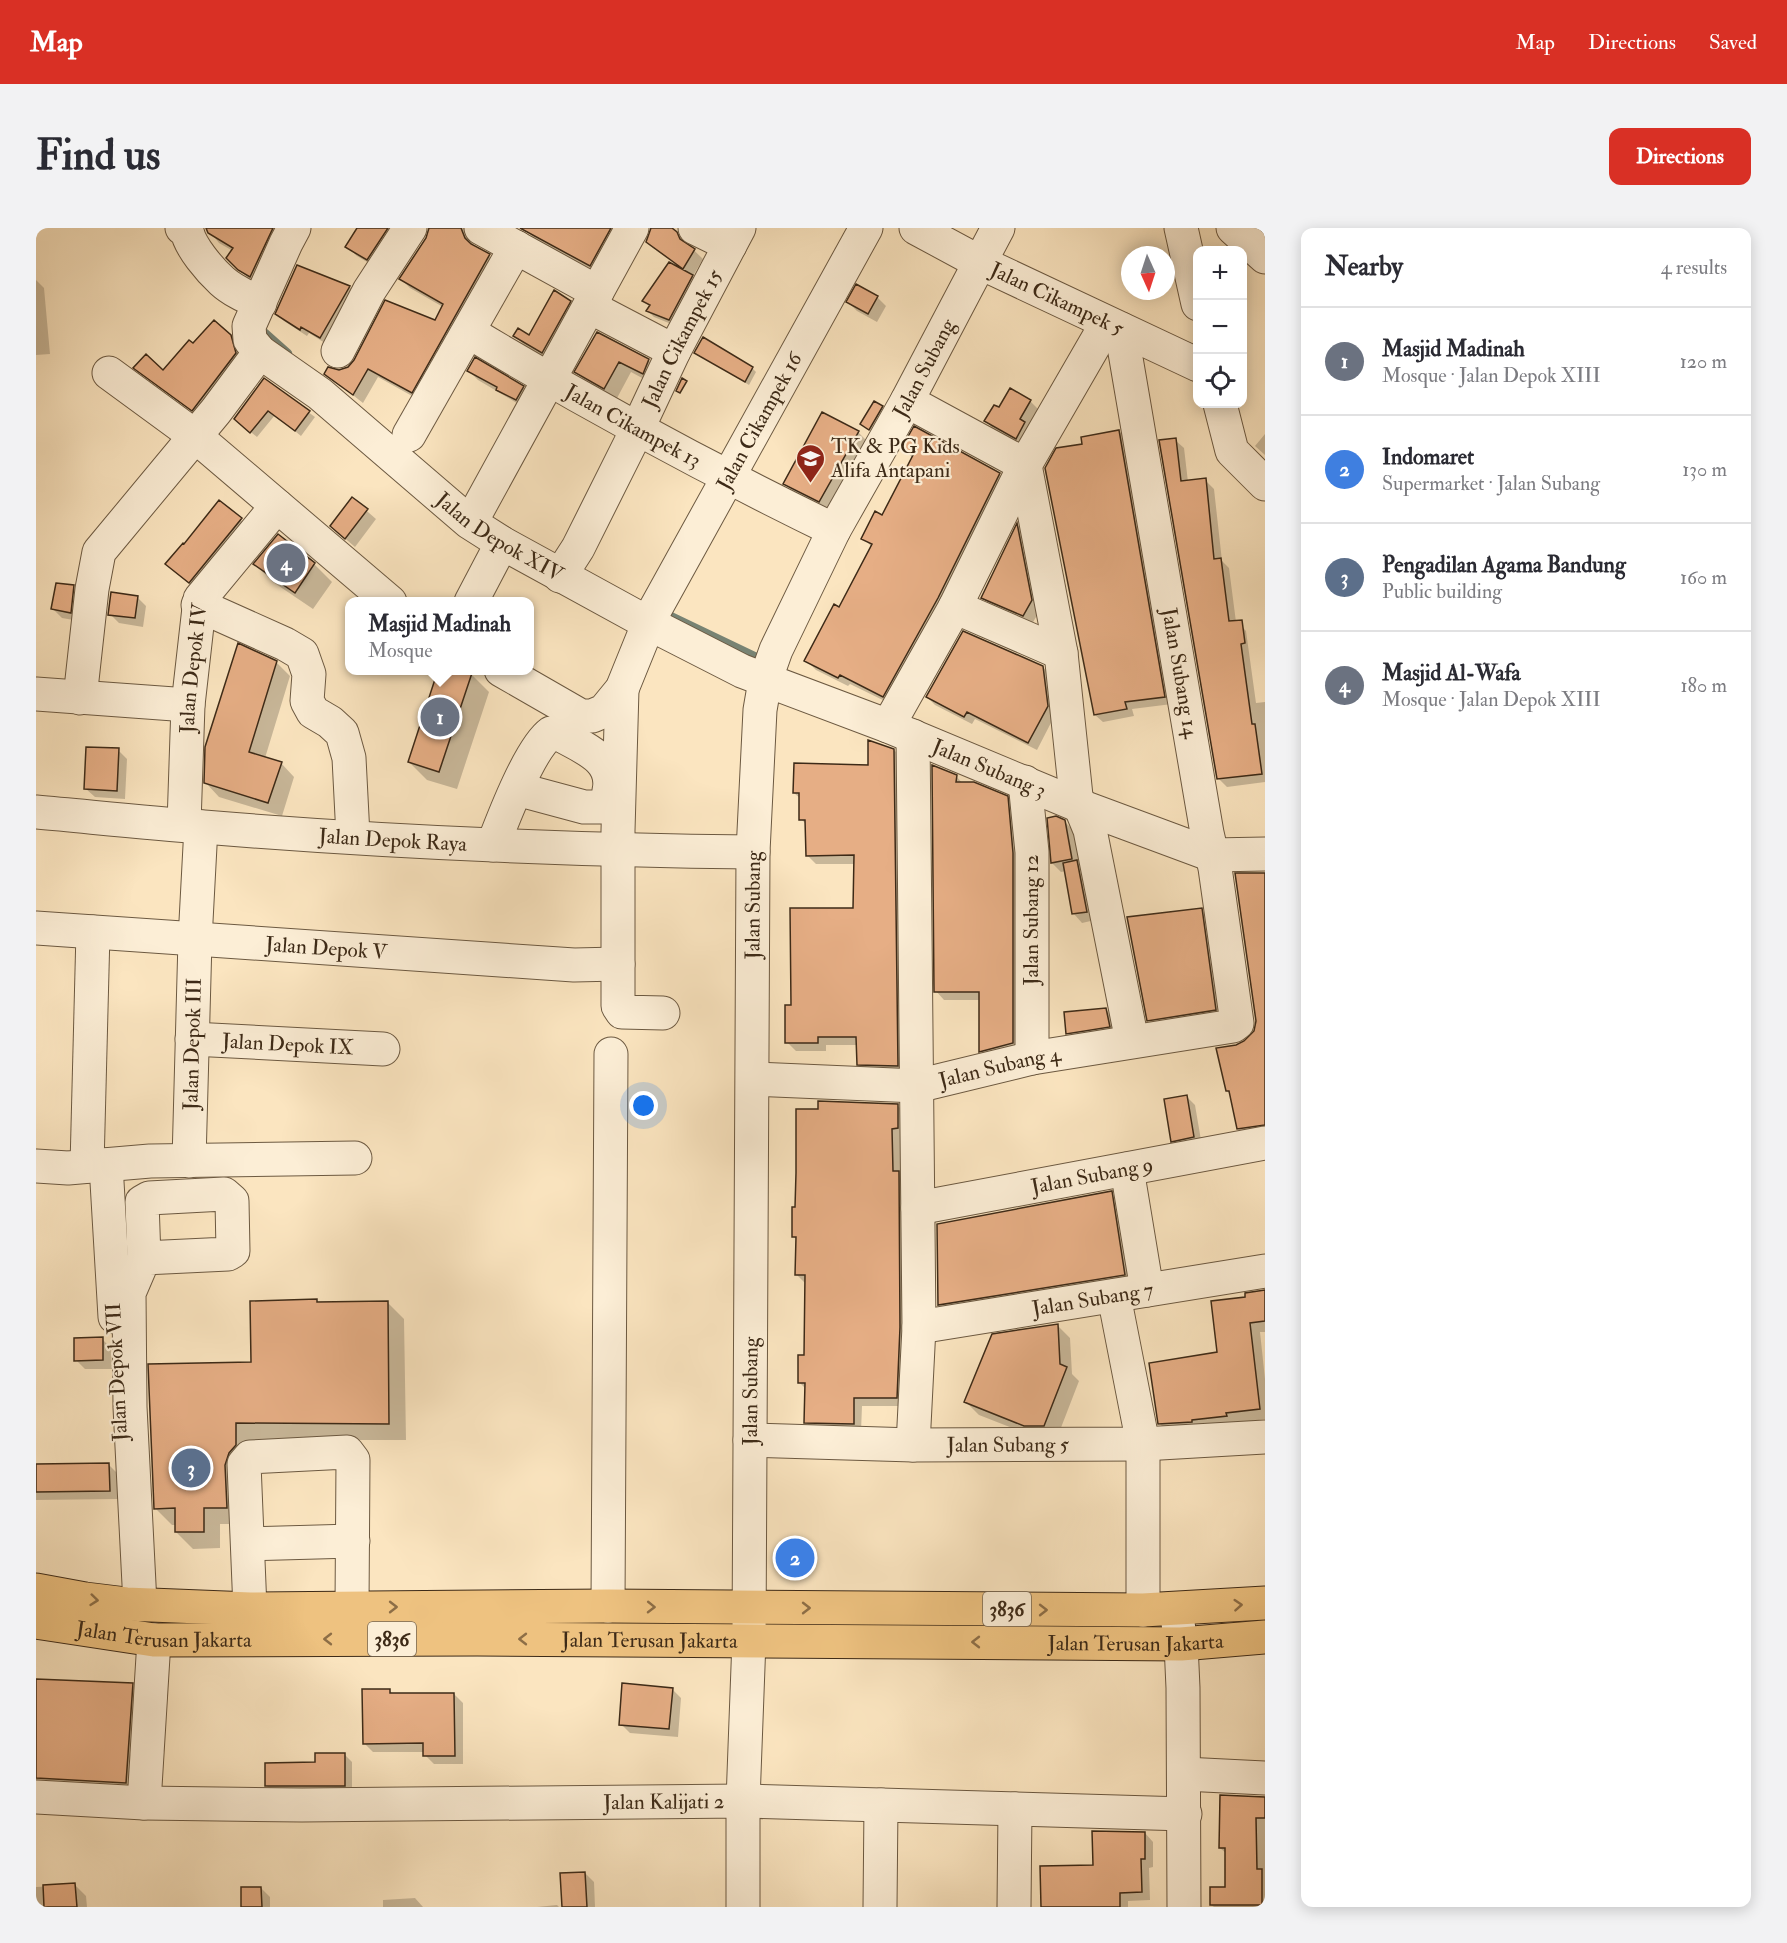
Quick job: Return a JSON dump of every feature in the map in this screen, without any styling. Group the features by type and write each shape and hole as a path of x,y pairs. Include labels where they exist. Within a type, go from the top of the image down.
{"main road":[{"name":"Jalan Terusan Jakarta","path":"36,1590 85,1599 131,1596 250,1609 609,1606 1143,1610 1265,1603"},
{"name":"Jalan Terusan Jakarta","path":"36,1622 154,1640 749,1640 1181,1644 1265,1637"}],"street":[{"path":"80,698 92,589 99,552 195,436 256,323 286,243 294,228"},
{"path":"338,351 369,291 410,228"},
{"path":"481,228 516,247 674,351"},
{"path":"478,509 632,228"},
{"path":"695,228 734,237"},
{"name":"Jalan Cikampek 16","path":"622,689 653,613 866,228"},
{"name":"Jalan Cikampek 5","path":"916,228 979,262 1193,363"},
{"name":"Jalan Subang","path":"743,1907 743,1801 749,1640 753,852 760,710 770,667 834,531 907,401 998,228"},
{"path":"1181,228 1196,300"},
{"path":"1233,228 1265,257"},
{"name":"Jalan Depok XIV","path":"186,229 189,242 222,281 240,293 256,323 320,394 469,522 502,543 568,564 653,613 742,671 770,667"},
{"name":"Jalan Cikampek 15","path":"568,564 637,430 674,351 734,237"},
{"path":"409,435 516,247"},
{"path":"913,1445 919,1327 917,1086 897,725 1025,465 1114,326"},
{"name":"Jalan Subang 14","path":"1114,326 1209,844 1237,1016"},
{"name":"Jalan Cikampek 13","path":"469,332 637,430 834,531"},
{"path":"109,373 195,436 384,597"},
{"path":"907,401 1025,465"},
{"path":"1221,408 1232,451 1265,484"},
{"path":"1025,465 1061,653 1077,795 1090,830 1132,1041"},
{"name":"Jalan Depok IV","path":"192,826 188,705 198,605 202,594 277,506"},
{"path":"474,597 502,543"},
{"path":"198,605 285,644 302,654 309,674 307,701 313,712 330,722 342,733 349,758 353,837"},
{"path":"955,607 1061,653"},
{"name":"Jalan Subang 3","path":"770,667 1025,782 1077,795 1209,844"},
{"path":"510,675 581,716 592,716 604,711 622,689"},
{"path":"622,689 618,850 619,1010 663,1013"},
{"path":"36,694 188,705"},
{"name":"Jalan Subang 12","path":"1025,782 1032,852 1032,1058"},
{"path":"493,845 517,789"},
{"name":"Jalan Depok Raya","path":"36,813 192,826 493,845 753,852"},
{"name":"Jalan Depok III","path":"189,1161 195,940 192,826"},
{"path":"1209,844 1265,854"},
{"name":"Jalan Depok V","path":"36,928 562,964 618,964"},
{"name":"Jalan Depok VII","path":"93,932 96,1165 118,1380 131,1596"},
{"name":"Jalan Subang 4","path":"753,1079 917,1086 1032,1058 1233,1026 1237,1023 1237,1016"},
{"name":"Jalan Depok IX","path":"192,1039 383,1049"},
{"path":"609,1606 611,1054"},
{"name":"Jalan Subang 9","path":"918,1208 1265,1143"},
{"path":"36,1166 68,1168 189,1161 355,1158"},
{"path":"1127,1169 1147,1290"},
{"path":"131,1596 129,1293 144,1258"},
{"name":"Jalan Subang 7","path":"919,1327 1265,1271"},
{"path":"1114,1296 1143,1444 1143,1610"},
{"name":"Jalan Subang 5","path":"750,1440 913,1445 1143,1444 1265,1437"},
{"path":"250,1609 244,1464 250,1457 347,1452 353,1460 352,1608"},
{"path":"248,1544 353,1541"},
{"path":"1176,1609 1181,1644 1185,1814 1184,1907"},
{"path":"144,1803 154,1640"},
{"path":"1184,1774 1265,1778"},
{"name":"Jalan Kalijati 2","path":"36,1797 144,1803 302,1805 743,1801 1185,1814"},
{"path":"880,1907 881,1805"},
{"path":"1014,1907 1015,1809"}],"building":[{"path":"206,228 273,228 250,277 238,270 226,258 233,248 208,233"},
{"path":"357,228 388,228 367,260 345,247"},
{"path":"429,228 461,228 465,238 471,244 490,254 412,393 368,369 353,395 324,374 328,367 339,370 348,367 354,360 385,300 435,320 443,304 399,279 426,238"},
{"path":"520,228 611,228 590,266"},
{"path":"651,228 672,228 680,239 695,249 683,269 646,242"},
{"path":"669,262 693,275 669,320 646,311 650,305 642,301"},
{"path":"297,265 350,286 320,338 301,327 300,330 275,314"},
{"path":"856,284 878,296 868,314 846,302"},
{"path":"554,290 571,301 542,353 513,336 518,328 529,335"},
{"path":"214,320 231,335 236,353 192,411 133,368 146,354 163,370 189,340 193,343"},
{"path":"597,332 649,359 643,374 619,362 604,389 574,372"},
{"path":"703,337 753,367 745,382 694,353"},
{"path":"475,357 524,386 516,400 467,371"},
{"path":"264,378 310,411 295,431 268,411 250,433 234,419"},
{"path":"682,378 687,381 680,393 676,391"},
{"path":"1010,388 1031,400 1020,419 1025,422 1016,439 984,421 994,405 999,407"},
{"path":"874,401 883,406 869,430 860,424"},
{"path":"822,412 859,431 819,502 783,484"},
{"path":"914,426 1000,473 938,598 883,697 840,675 838,678 804,661 834,604 839,607 872,544 861,539 875,511 882,515 913,455 901,449"},
{"path":"1119,430 1165,697 1125,702 1127,709 1094,715 1045,468 1056,448 1082,444 1081,437"},
{"path":"1176,438 1181,481 1206,478 1214,559 1221,558 1229,621 1242,620 1245,643 1241,644 1252,724 1255,724 1262,774 1217,779 1159,440"},
{"path":"352,497 368,509 345,539 330,526"},
{"path":"219,500 242,518 189,583 165,564"},
{"path":"1017,523 1032,600 1023,616 981,598"},
{"path":"278,534 315,563 295,593 253,564"},
{"path":"56,583 74,585 71,613 51,609"},
{"path":"111,592 138,596 135,618 108,615"},
{"path":"963,631 1043,666 1048,706 1028,743 967,712 964,717 926,697"},
{"path":"238,643 277,661 249,752 282,762 268,803 204,783 205,747"},
{"path":"436,675 471,675 439,772 408,762"},
{"path":"868,740 894,749 898,1066 857,1065 856,1037 818,1037 818,1043 785,1043 785,1005 791,1005 790,908 853,908 854,855 806,856 805,820 799,820 799,793 793,793 794,763 868,765"},
{"path":"86,747 119,748 117,791 84,789"},
{"path":"932,765 957,775 956,782 974,782 1008,796 1013,853 1013,1043 979,1052 979,992 934,992"},
{"path":"1056,816 1065,820 1072,859 1051,863 1047,818"},
{"path":"1077,860 1087,912 1072,914 1063,863"},
{"path":"1235,873 1265,873 1265,1125 1237,1129 1216,1048 1236,1045 1244,1041 1254,1031 1256,1021"},
{"path":"1202,908 1216,1010 1147,1021 1127,917"},
{"path":"1106,1008 1110,1027 1066,1034 1064,1012"},
{"path":"1187,1095 1194,1137 1171,1142 1164,1099"},
{"path":"818,1101 898,1104 898,1128 892,1129 893,1171 899,1171 900,1327 897,1398 854,1398 854,1424 804,1423 805,1383 798,1383 798,1355 804,1355 805,1275 795,1275 796,1237 792,1237 792,1207 795,1207 796,1109 818,1109"},
{"path":"1112,1191 1125,1275 938,1305 937,1224"},
{"path":"1265,1290 1265,1321 1250,1323 1260,1409 1226,1413 1227,1416 1192,1420 1192,1422 1158,1424 1149,1363 1217,1352 1211,1301 1245,1297 1245,1293"},
{"path":"317,1299 317,1302 388,1301 389,1424 236,1423 236,1445 229,1453 225,1465 227,1508 204,1508 204,1532 175,1532 175,1508 154,1509 148,1364 251,1362 250,1301"},
{"path":"1058,1324 1060,1364 1067,1367 1044,1426 1024,1426 964,1402 992,1334"},
{"path":"103,1337 103,1360 74,1361 74,1338"},
{"path":"109,1463 110,1491 36,1492 36,1464"},
{"path":"36,1679 133,1683 126,1783 36,1778"},
{"path":"622,1683 673,1688 669,1729 619,1725"},
{"path":"362,1689 390,1689 390,1693 454,1693 455,1756 423,1756 423,1743 363,1744"},
{"path":"315,1753 345,1753 345,1786 265,1786 265,1763 315,1762"},
{"path":"1220,1795 1265,1797 1265,1818 1256,1818 1257,1869 1262,1869 1262,1905 1210,1905 1210,1887 1225,1887 1225,1848 1219,1848"},
{"path":"1092,1831 1145,1832 1145,1859 1141,1859 1142,1892 1120,1893 1120,1907 1041,1907 1040,1866 1093,1865"},
{"path":"585,1872 587,1907 562,1907 560,1873"},
{"path":"75,1883 77,1907 44,1907 43,1885"},
{"path":"241,1887 261,1887 262,1907 241,1907"}],"waterway":[{"path":"261,329 288,353"},
{"path":"663,612 763,660"}],"place":[{"name":"TK & PG Kids Alifa Antapani","path":"810,484"},
{"name":"Masjid Al-Wafa","path":"286,563"},
{"name":"Masjid Madinah","path":"440,717"},
{"name":"Pengadilan Agama Bandung","path":"191,1468"},
{"name":"Indomaret","path":"795,1558"}]}
